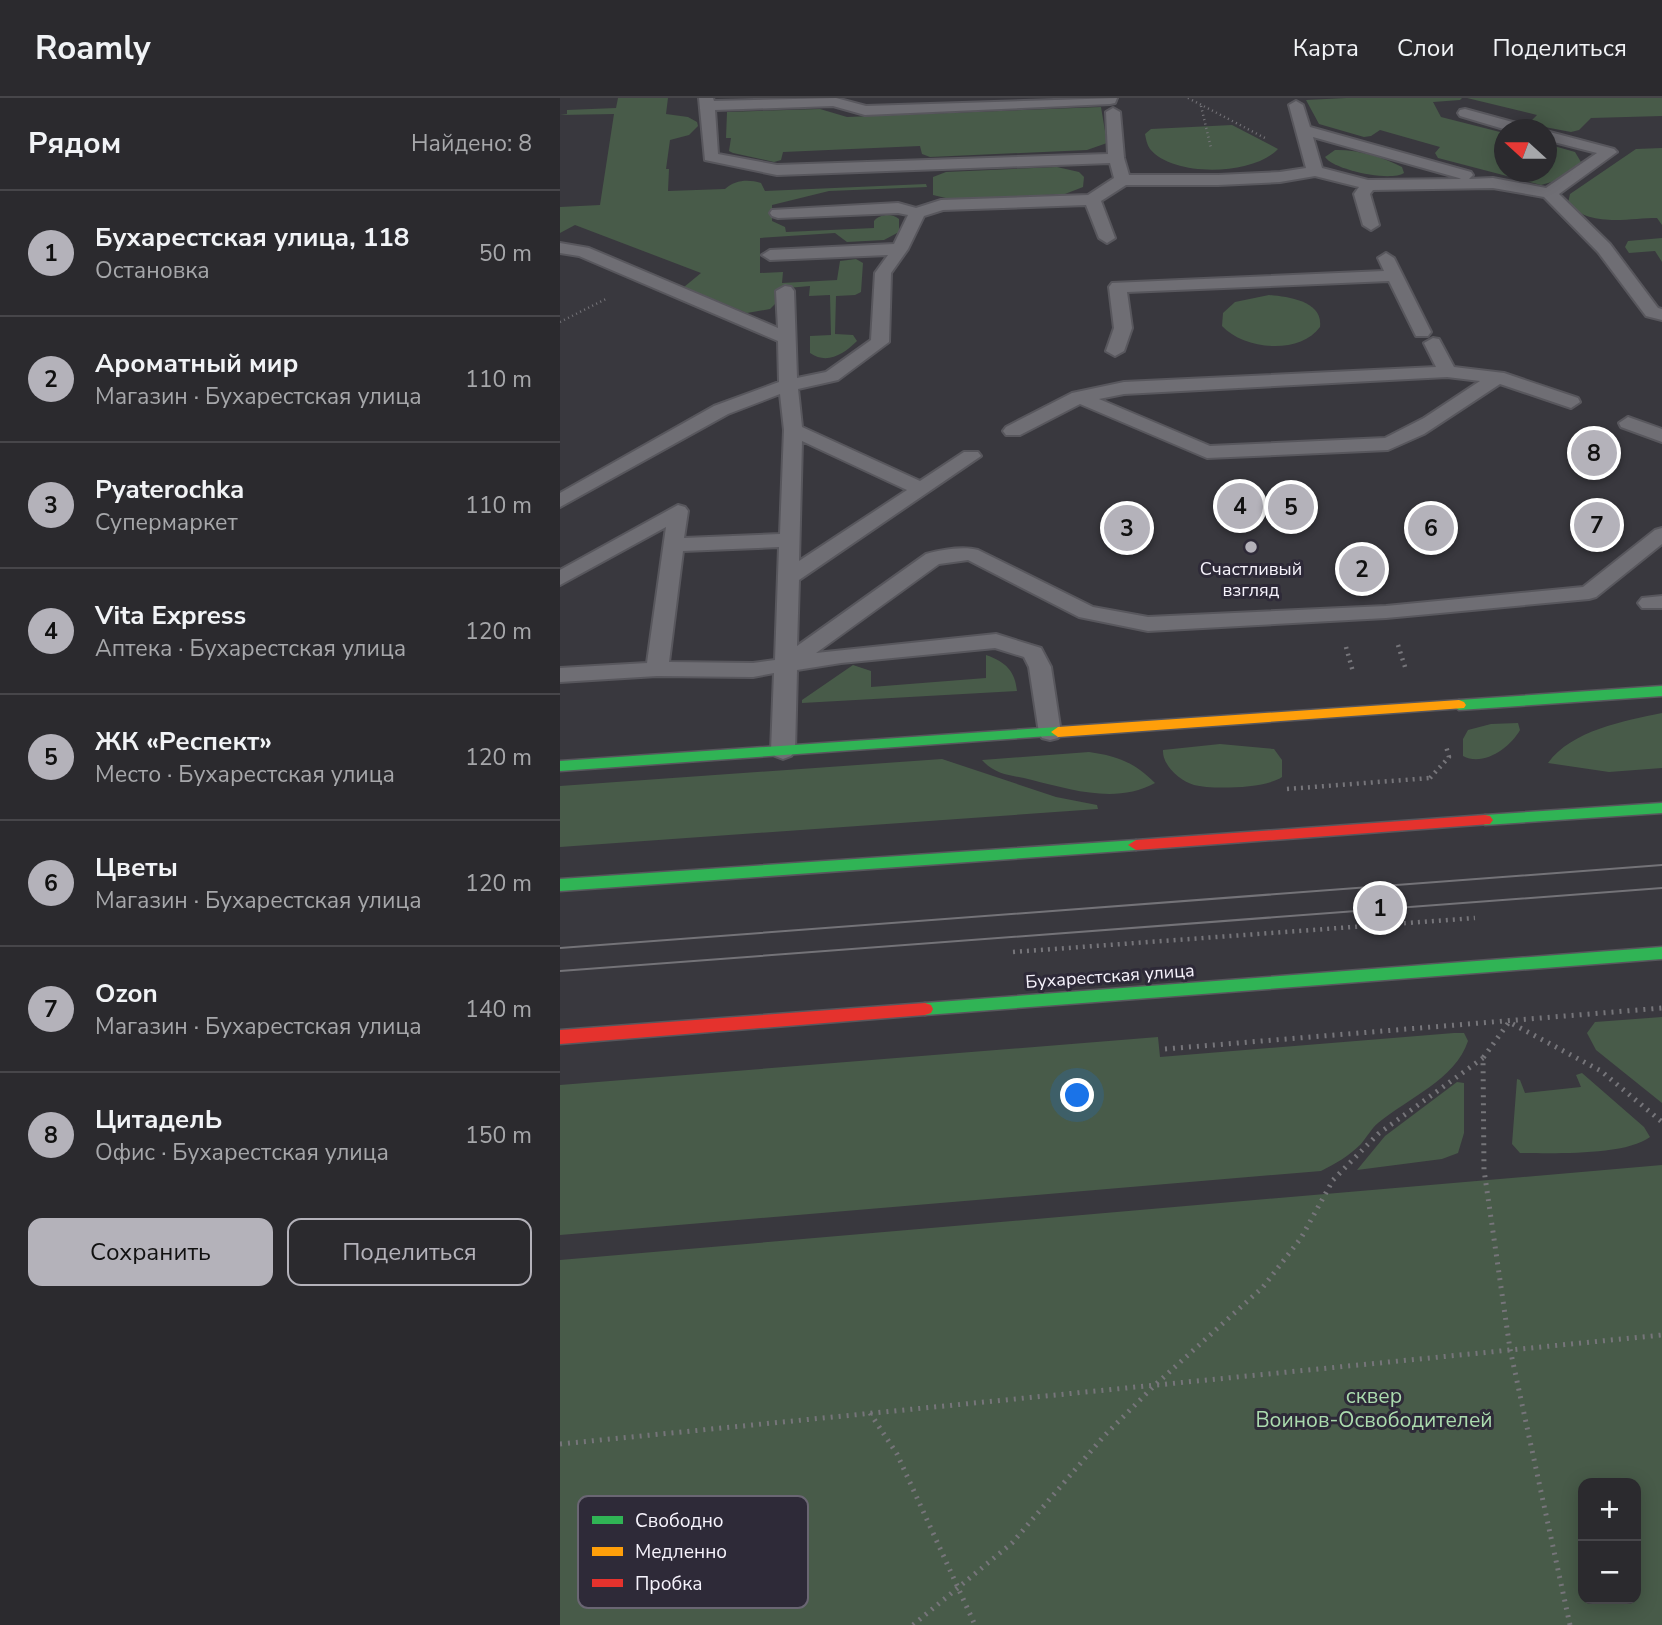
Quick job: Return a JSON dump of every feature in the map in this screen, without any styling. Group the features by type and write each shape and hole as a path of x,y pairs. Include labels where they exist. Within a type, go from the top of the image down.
{"main road":[{"path":"560,766 1662,691"},
{"path":"560,884 1662,808"},
{"name":"Бухарестская улица","path":"560,1037 1662,953"}],"lane":[{"path":"1291,101 1304,130 1313,166"},
{"path":"1116,158 777,170 710,157 707,102 834,102 865,111 1111,104 1116,158 1122,180"},
{"path":"1465,113 1494,121"},
{"path":"1304,130 1493,183 1549,193 1604,248 1652,312 1662,315"},
{"path":"1549,193 1609,152 1557,138"},
{"path":"778,214 898,208 917,213 941,205 1092,200 1122,180 1280,177 1313,166 1368,185 1493,183"},
{"path":"1368,185 1362,194 1371,225"},
{"path":"1092,200 1107,238"},
{"path":"560,501 721,410 788,385 832,376 880,342 883,273 900,249 917,213"},
{"path":"560,248 583,252 787,338"},
{"path":"770,255 900,249"},
{"path":"1387,258 1447,372"},
{"path":"1115,351 1123,328 1115,279 1395,276"},
{"path":"783,751 793,430 788,385 785,291"},
{"path":"1013,430 1079,397 1122,381 1447,372 1498,377 1571,402"},
{"path":"1079,397 1207,452 1388,444 1415,434 1459,401 1498,377"},
{"path":"1628,423 1662,436"},
{"path":"793,430 921,489"},
{"path":"788,578 971,456"},
{"path":"560,579 678,511 657,669"},
{"path":"787,665 854,613 933,558 971,554 1087,612 1148,624 1386,612 1589,593 1662,534"},
{"path":"673,545 790,540"},
{"path":"560,675 657,669 753,670 842,656 996,641 1033,653 1040,667 1050,733"},
{"path":"842,656 861,644"}],"path":[{"path":"1188,98 1313,166"},
{"path":"1200,104 1218,180"},
{"path":"1346,648 1357,683"},
{"path":"1287,789 1430,778 1449,757 1443,734"},
{"path":"1430,778 1431,786"},
{"path":"1013,952 1475,918"},
{"path":"1165,1049 1662,1008"},
{"path":"913,1625 1012,1543 1104,1436 1155,1385 1263,1287 1301,1238 1333,1180 1378,1134 1483,1058 1509,1022"},
{"path":"1509,1022 1601,1071 1662,1122"},
{"path":"1483,1058 1484,1170 1510,1349 1570,1625"},
{"path":"560,1444 1662,1335"},
{"path":"870,1413 897,1454 975,1625"}],"green space":[{"path":"618,98 668,98 666,114 688,117 697,122 698,126 689,135 670,140 666,169 669,169 668,191 725,189 737,182 747,181 761,183 765,191 926,184 927,187 829,191 772,205 772,221 785,227 786,232 874,228 874,221 883,216 890,215 899,219 899,232 884,240 847,242 835,233 760,238 760,273 783,272 782,283 837,280 840,261 856,259 863,263 861,292 836,296 835,334 853,335 857,341 847,350 829,358 810,353 810,336 831,335 830,295 809,296 810,286 776,289 775,304 770,309 747,313 684,287 701,273 575,225 560,233 560,207 600,205 614,114 560,115 567,114 567,110 616,108"},
{"path":"1462,98 1433,102 1441,117 1494,130 1494,173 1438,158 1435,153 1440,147 1380,130 1364,137 1319,124 1306,100"},
{"path":"1467,98 1662,98 1662,116 1591,118 1579,130 1571,132 1557,129 1557,119 1533,119 1537,115"},
{"path":"1101,107 1107,143 1087,150 930,157 922,154 920,146 783,152 781,160 774,162 729,151 731,138 726,138 727,112 820,109 847,117"},
{"path":"1232,125 1278,149 1267,158 1251,164 1214,170 1195,169 1161,158 1150,149 1145,134 1151,129"},
{"path":"1557,147 1575,152 1581,162 1557,180"},
{"path":"1662,148 1662,225 1657,218 1598,219 1577,211 1568,203 1570,194 1636,149"},
{"path":"1335,150 1378,157 1402,167 1404,173 1387,176 1350,170 1330,162 1325,157"},
{"path":"1057,167 1079,172 1084,177 1083,187 1065,194 950,199 933,195 933,177 946,172"},
{"path":"1530,182 1552,182 1541,185"},
{"path":"1662,238 1662,262 1655,251 1629,253 1625,247 1628,241"},
{"path":"1269,295 1295,299 1310,306 1316,311 1320,327 1299,342 1272,346 1244,340 1222,326 1223,313 1235,302"},
{"path":"986,655 1008,668 1017,691 802,703 802,700 853,665 871,671 871,687 986,678"},
{"path":"1662,713 1662,768 1609,772 1548,763 1571,742 1585,735"},
{"path":"1518,723 1520,730 1516,737 1495,754 1479,759 1463,756 1463,739 1468,730 1491,724"},
{"path":"1220,744 1274,749 1282,760 1282,777 1265,784 1240,787 1194,785 1173,772 1163,756 1163,750"},
{"path":"1089,752 1125,761 1155,783 1125,793 1094,793 1005,774 982,760"},
{"path":"942,759 1056,797 1097,805 1098,809 560,847 560,786"},
{"path":"1662,1017 1662,1103 1596,1050 1587,1033 1595,1022"},
{"path":"1464,1033 1468,1041 1453,1067 1378,1123 1352,1152 1321,1171 560,1235 560,1085 1158,1037 1160,1057"},
{"path":"1582,1073 1644,1127 1650,1137 1624,1148 1569,1153 1520,1153 1512,1144 1517,1079 1520,1080 1525,1093 1581,1087 1576,1075"},
{"path":"1457,1082 1464,1083 1464,1133 1458,1153 1442,1159 1357,1170 1385,1136"},
{"name":"сквер Воинов-Освободителей","path":"1662,1165 1662,1625 560,1625 560,1260"}],"tram line":[{"path":"560,948 1662,865"},
{"path":"560,971 1662,888"}],"traffic: fast":[{"path":"1459,705 1662,691"},
{"path":"560,766 1058,732"},
{"path":"1485,820 1662,808"},
{"path":"560,885 1136,845"},
{"path":"925,1009 1662,953"}],"traffic: slow":[{"path":"1058,732 1459,705"}],"traffic: jam":[{"path":"1136,845 1485,820"},
{"path":"560,1037 925,1009"}],"place":[{"name":"ЦитаделЬ","path":"1594,453"},
{"name":"Vita Express","path":"1240,506"},
{"name":"ЖК «Респект»","path":"1291,507"},
{"name":"Ozon","path":"1597,525"},
{"name":"Pyaterochka","path":"1127,528"},
{"name":"Цветы","path":"1431,528"},
{"name":"Счастливый взгляд","path":"1251,547"},
{"name":"Ароматный мир","path":"1362,569"},
{"name":"Бухарестская улица, 118","path":"1380,908"}]}
